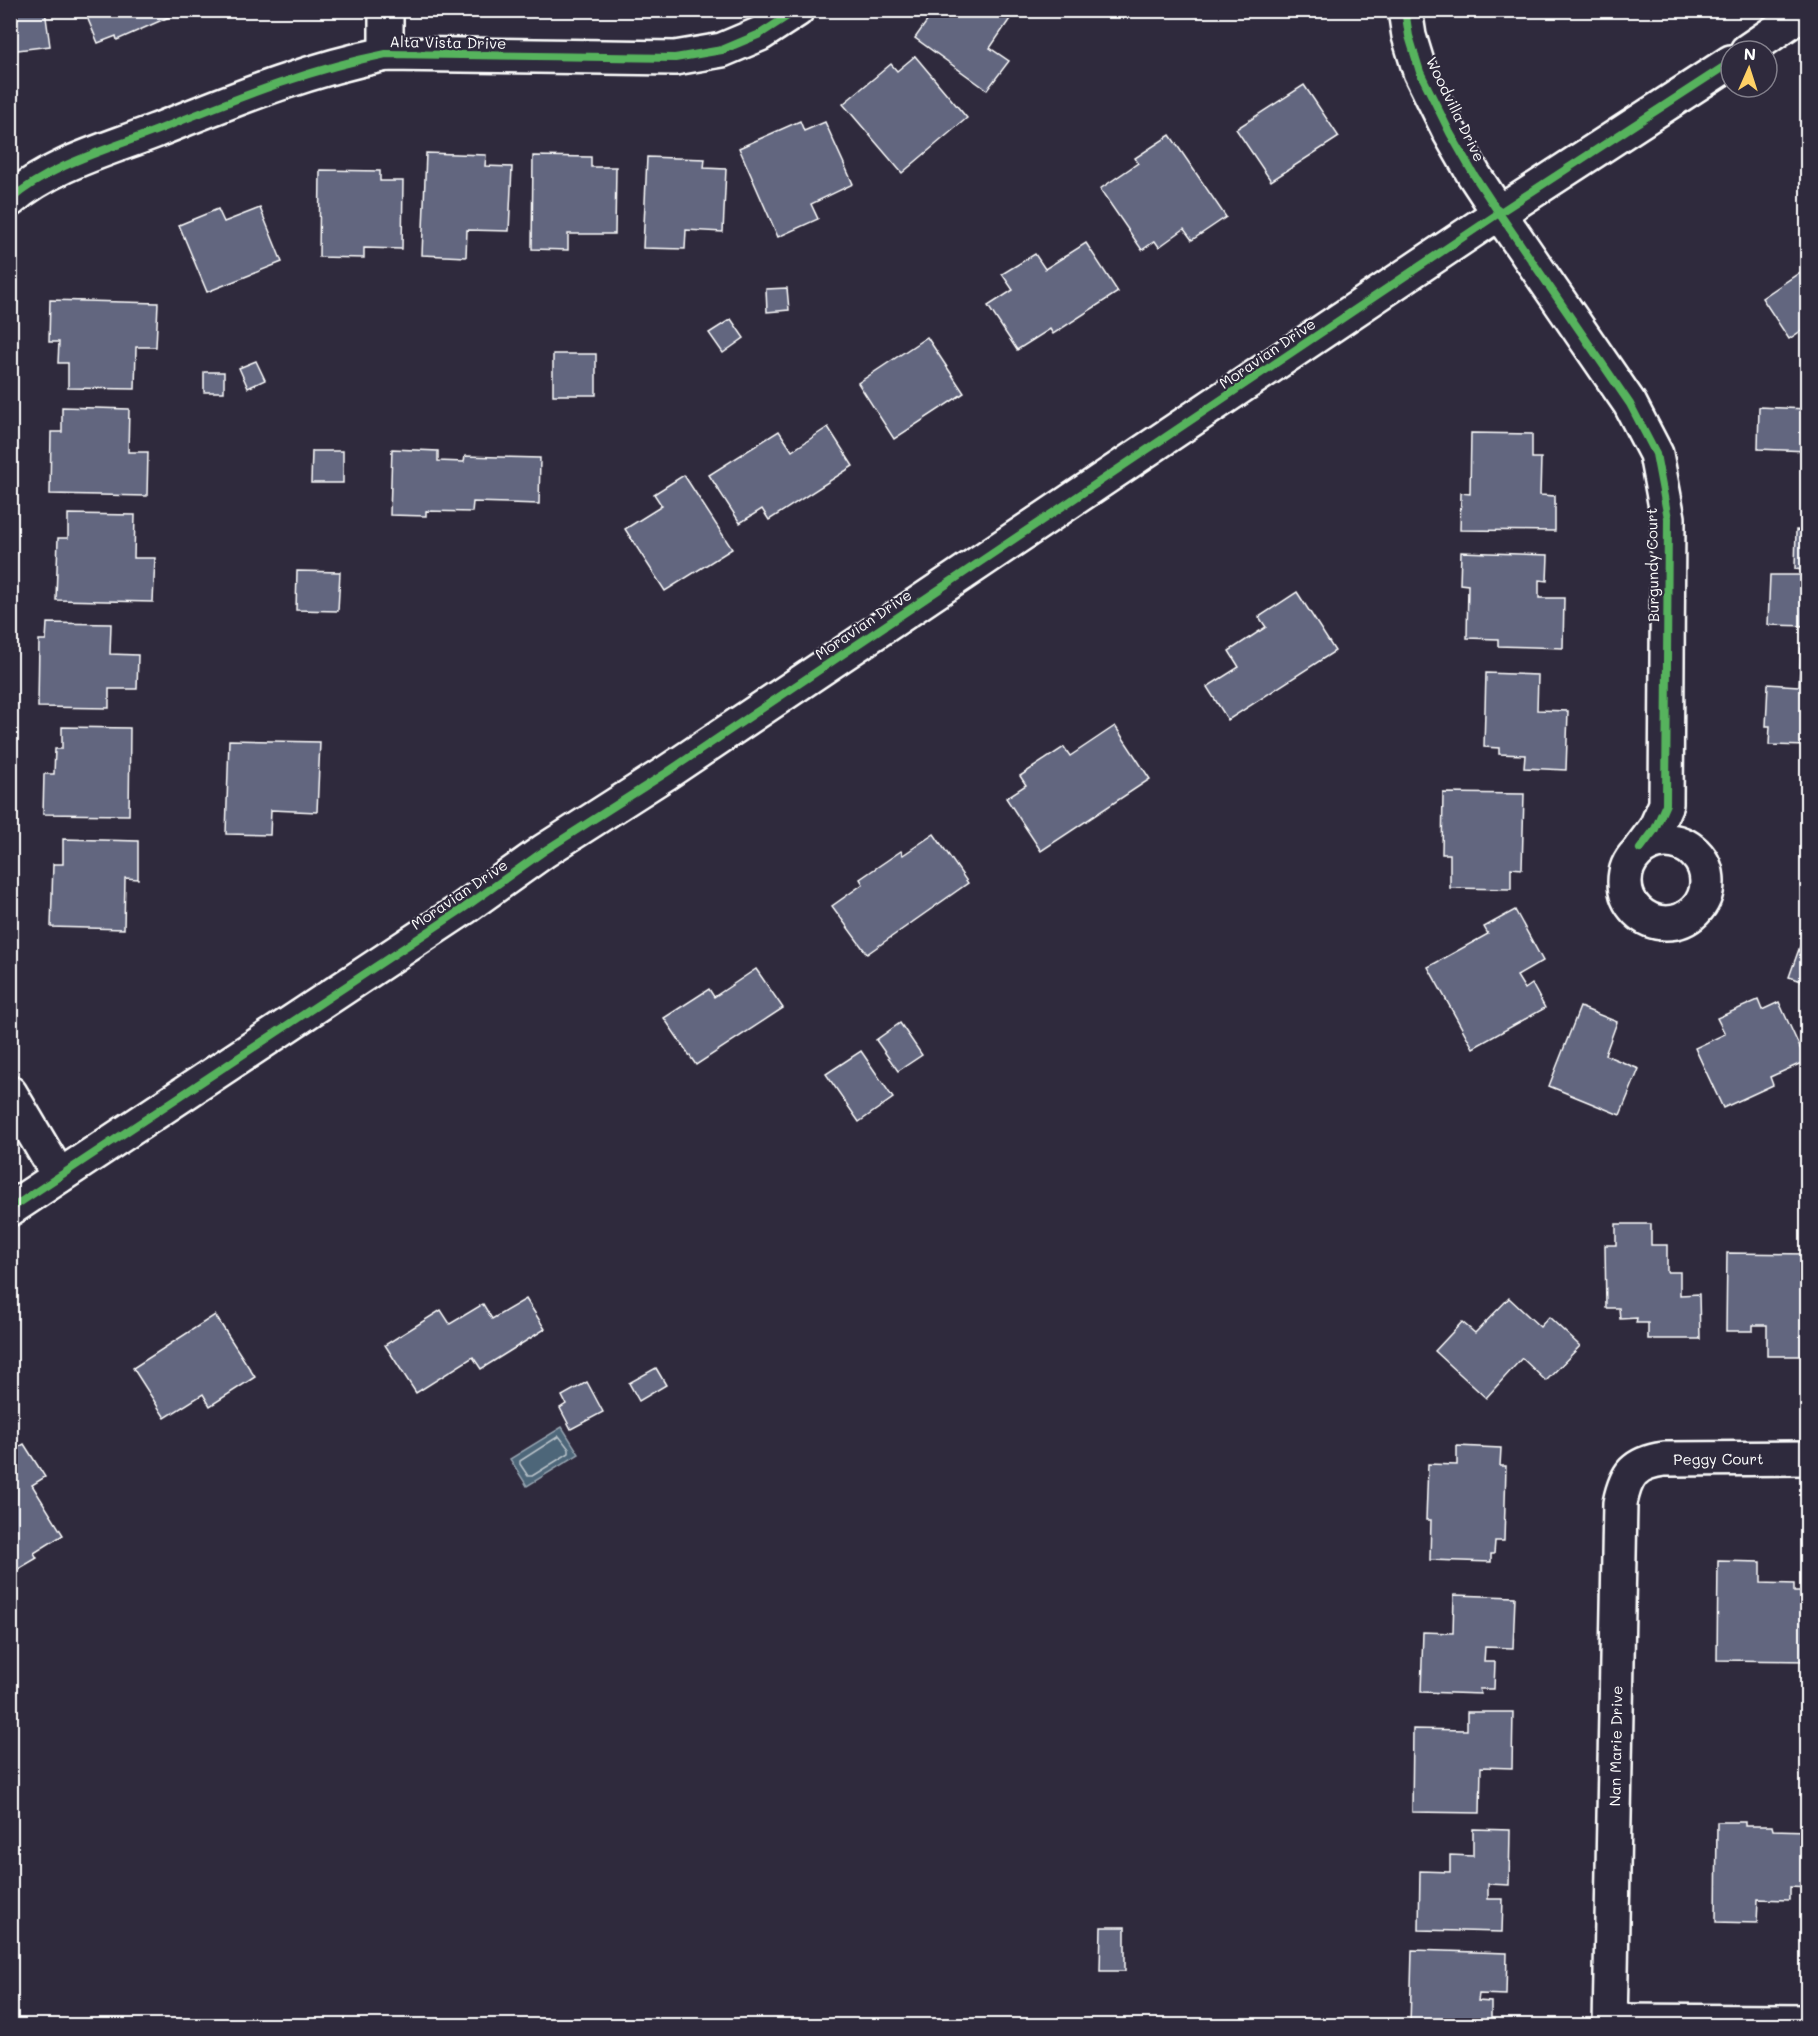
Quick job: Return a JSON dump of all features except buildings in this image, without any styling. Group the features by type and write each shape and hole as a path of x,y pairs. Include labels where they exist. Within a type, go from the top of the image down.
{"street":[{"path":"386,10 386,54"},
{"name":"Alta Vista Drive","path":"10,200 24,188 64,166 284,81 340,63 386,54 675,58 722,50 760,34 797,10"},
{"name":"Woodvilla Drive","path":"1405,10 1409,36 1420,72 1450,133 1499,213"},
{"path":"1765,39 1807,10"},
{"name":"Moravian Drive","path":"10,1209 464,908 544,852 676,767 1499,213 1719,70"},
{"name":"Burgundy Court","path":"1499,213 1630,404 1656,454 1668,518 1666,804 1655,829 1628,866 1624,886 1627,898 1634,910 1658,924 1671,924 1685,919 1696,911 1704,900 1707,886 1706,873 1701,860 1691,850 1666,804"},
{"path":"1640,849 1652,843 1665,841 1679,843 1691,850"},
{"path":"10,1093 59,1176"},
{"name":"Peggy Court","path":"1634,1469 1650,1461 1664,1459 1808,1458"},
{"name":"Nan Marie Drive","path":"1610,2023 1620,1503 1623,1485 1634,1469"},
{"path":"1610,2023 1808,2022"}],"water":[{"path":"562,1427 579,1454 527,1486 510,1459"}],"cycle path":[{"path":"10,200 43,177 79,160 269,87 356,61 386,54 675,58 722,50 760,34 797,10"},
{"path":"1405,10 1409,36 1420,72 1450,133 1499,213 1630,404 1656,454 1668,518 1666,804 1655,829 1640,849"},
{"path":"10,1209 464,908 544,851 666,773 1499,213 1719,70"}]}
